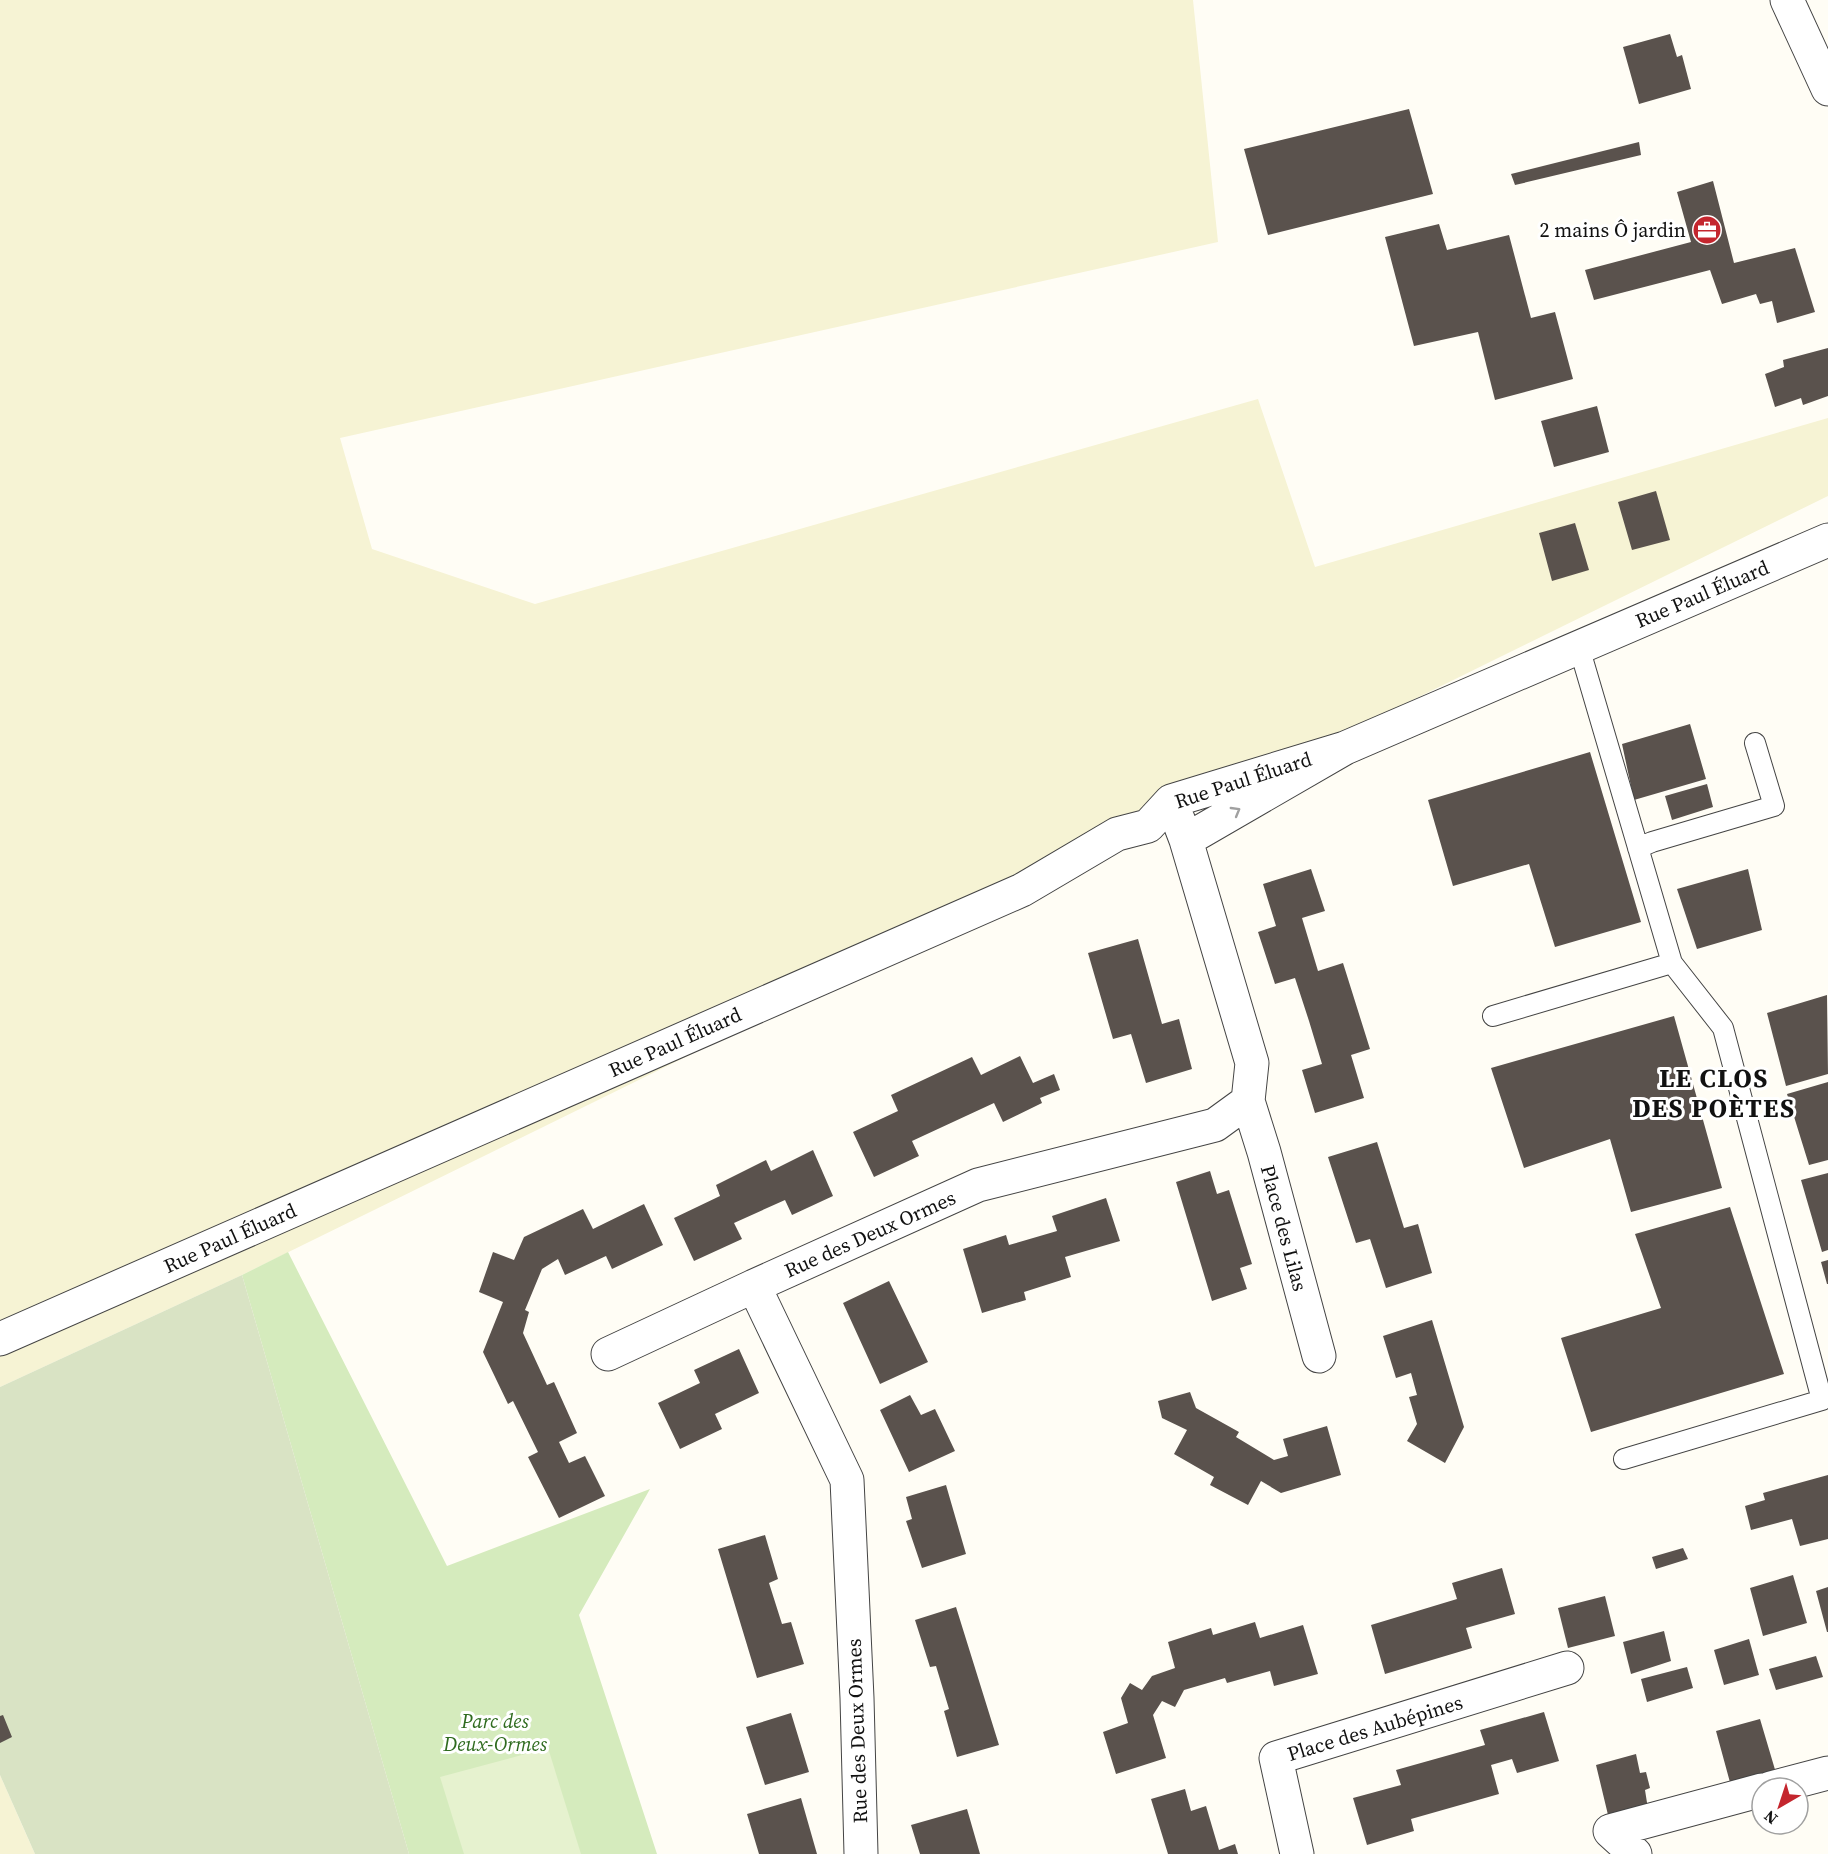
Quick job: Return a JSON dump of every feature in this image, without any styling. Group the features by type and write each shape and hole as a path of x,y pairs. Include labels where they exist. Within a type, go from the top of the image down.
{"street":[{"path":"1787,0 1828,89"},
{"name":"Rue Paul Éluard","path":"0,1339 1022,890 1118,834 1148,826 1171,801 1345,748 1828,540"},
{"name":"Rue Paul Éluard","path":"1186,840 1345,748"},
{"path":"1171,801 1186,840 1252,1063 1248,1101"},
{"name":"Rue des Deux Ormes","path":"861,1854 857,1698 847,1480 754,1286 978,1185 1215,1125 1248,1101"},
{"name":"Place des Lilas","path":"1248,1101 1319,1356"},
{"path":"608,1354 754,1286"},
{"name":"Place des Aubépines","path":"1297,1854 1276,1758 1567,1668"},
{"path":"1810,1778 1828,1773"},
{"path":"1635,1854 1610,1831 1750,1793"}],"lane":[{"path":"1579,647 1672,963 1723,1028 1821,1400 1624,1459"},
{"path":"1638,848 1774,806 1755,743"},
{"path":"1493,1016 1672,963"}],"shaded area":[{"path":"0,0 1193,0 1218,242 340,438 372,549 535,604 1258,399 1315,567 1828,418 1828,496 242,1275 0,1387"},
{"path":"0,1775 26,1834 35,1854 0,1854"}],"green space":[{"name":"Parc des Deux-Ormes","path":"288,1252 447,1566 650,1489 579,1615 657,1854 409,1854 242,1275"},
{"path":"242,1275 409,1854 35,1854 0,1775 0,1387"},
{"path":"548,1748 581,1854 464,1854 440,1777"}],"building":[{"path":"1670,34 1677,57 1682,55 1691,89 1639,104 1623,47"},
{"path":"1409,109 1433,194 1268,235 1244,149"},
{"path":"1639,142 1641,155 1515,185 1511,174"},
{"path":"1713,181 1734,263 1795,248 1815,312 1777,323 1772,301 1760,304 1756,294 1722,304 1710,270 1594,300 1585,270 1691,242 1677,192"},
{"path":"1439,224 1447,250 1509,235 1531,318 1555,312 1573,379 1495,400 1478,332 1414,346 1385,237"},
{"path":"1828,348 1828,396 1803,405 1801,398 1775,407 1765,374 1784,367 1783,360"},
{"path":"1597,406 1609,452 1554,467 1541,421"},
{"path":"1656,491 1670,540 1632,550 1618,502"},
{"path":"1575,523 1589,570 1552,581 1539,533"},
{"path":"1690,724 1706,779 1634,800 1622,744"},
{"path":"1590,752 1641,922 1555,947 1529,864 1453,886 1428,800"},
{"path":"1707,784 1713,807 1672,820 1665,796"},
{"path":"1311,869 1325,911 1302,918 1318,971 1343,963 1370,1049 1351,1055 1364,1098 1315,1113 1302,1070 1322,1064 1309,1021 1295,978 1275,984 1258,932 1276,926 1263,884"},
{"path":"1748,869 1762,930 1697,949 1677,889"},
{"path":"1138,939 1162,1024 1179,1019 1192,1069 1146,1083 1131,1034 1113,1039 1088,953"},
{"path":"1827,995 1828,1074 1786,1086 1767,1013"},
{"path":"1674,1016 1722,1188 1631,1212 1610,1139 1524,1168 1491,1068"},
{"path":"1020,1056 1033,1083 1054,1074 1060,1090 1040,1098 1042,1103 1003,1122 994,1103 912,1141 919,1156 874,1177 853,1132 898,1111 891,1095 972,1057 981,1075"},
{"path":"1828,1082 1828,1160 1809,1165 1787,1094"},
{"path":"1377,1142 1404,1228 1418,1224 1432,1273 1386,1288 1370,1239 1356,1243 1328,1157"},
{"path":"813,1150 833,1196 792,1215 785,1200 734,1223 742,1239 694,1261 674,1218 720,1196 716,1185 766,1160 771,1171"},
{"path":"1210,1171 1217,1194 1229,1190 1252,1264 1240,1268 1247,1289 1212,1301 1176,1182"},
{"path":"1828,1173 1828,1250 1822,1252 1801,1180"},
{"path":"1106,1198 1120,1241 1065,1257 1071,1277 1024,1292 1026,1300 982,1313 963,1249 1006,1235 1009,1245 1057,1231 1052,1216"},
{"path":"644,1204 663,1245 612,1269 606,1256 565,1275 558,1259 542,1269 525,1310 529,1312 523,1333 547,1385 554,1382 577,1433 559,1442 569,1463 585,1456 605,1496 559,1518 528,1457 538,1452 513,1401 508,1404 483,1352 503,1302 479,1292 493,1252 514,1260 524,1237 583,1209 593,1229"},
{"path":"1730,1207 1784,1374 1591,1432 1561,1338 1661,1308 1635,1234"},
{"path":"1828,1260 1828,1284 1827,1284 1821,1262"},
{"path":"889,1281 928,1362 880,1384 843,1303"},
{"path":"1432,1320 1464,1427 1445,1463 1407,1441 1417,1424 1409,1397 1417,1395 1411,1373 1396,1378 1383,1336"},
{"path":"739,1349 759,1393 715,1414 722,1429 680,1449 658,1403 700,1383 694,1370"},
{"path":"1190,1392 1196,1408 1239,1432 1236,1437 1274,1460 1288,1456 1283,1439 1327,1426 1341,1475 1281,1493 1261,1481 1248,1505 1210,1485 1214,1477 1174,1454 1187,1430 1162,1418 1158,1401"},
{"path":"910,1395 921,1415 935,1409 955,1451 909,1472 880,1410"},
{"path":"1828,1475 1828,1539 1800,1546 1792,1519 1751,1530 1745,1506 1765,1500 1763,1493"},
{"path":"946,1485 966,1554 922,1568 906,1521 912,1519 906,1497"},
{"path":"765,1535 778,1579 769,1583 782,1624 791,1622 804,1664 757,1678 718,1549"},
{"path":"1683,1548 1688,1559 1656,1569 1652,1557"},
{"path":"1502,1568 1515,1614 1466,1628 1472,1648 1385,1674 1371,1625 1457,1599 1452,1583"},
{"path":"1793,1575 1807,1623 1763,1636 1750,1588"},
{"path":"1828,1587 1828,1632 1827,1632 1816,1591"},
{"path":"1605,1596 1615,1636 1568,1648 1558,1608"},
{"path":"956,1607 999,1745 957,1757 944,1711 949,1709 936,1666 930,1667 915,1620"},
{"path":"1255,1622 1260,1638 1303,1625 1318,1674 1274,1686 1270,1671 1227,1683 1225,1678 1184,1690 1175,1707 1162,1701 1153,1715 1166,1758 1116,1774 1103,1732 1128,1723 1121,1698 1130,1683 1142,1690 1152,1676 1175,1668 1168,1642 1211,1628 1213,1635"},
{"path":"1664,1631 1671,1661 1631,1674 1623,1642"},
{"path":"1749,1639 1759,1675 1724,1685 1714,1650"},
{"path":"1816,1656 1823,1677 1776,1690 1769,1669"},
{"path":"1687,1667 1693,1688 1647,1702 1641,1679"},
{"path":"1544,1712 1559,1761 1517,1773 1512,1759 1491,1765 1499,1794 1411,1819 1414,1831 1367,1845 1353,1798 1401,1785 1396,1770 1485,1745 1480,1730"},
{"path":"791,1713 809,1772 765,1785 746,1727"},
{"path":"3,1715 12,1737 0,1743 0,1716"},
{"path":"1760,1719 1776,1773 1750,1776 1750,1781 1731,1786 1716,1731"},
{"path":"1636,1754 1640,1773 1646,1772 1650,1788 1645,1790 1648,1809 1609,1819 1596,1765"},
{"path":"1185,1789 1191,1811 1206,1806 1219,1850 1235,1844 1238,1854 1168,1854 1151,1799"},
{"path":"801,1798 817,1854 759,1854 747,1814"},
{"path":"967,1809 980,1854 920,1854 911,1825"}],"place":[{"name":"2 mains Ô jardin","path":"1707,230"}],"district":[{"name":"LE CLOS DES POÈTES","path":"1714,1093"}]}
